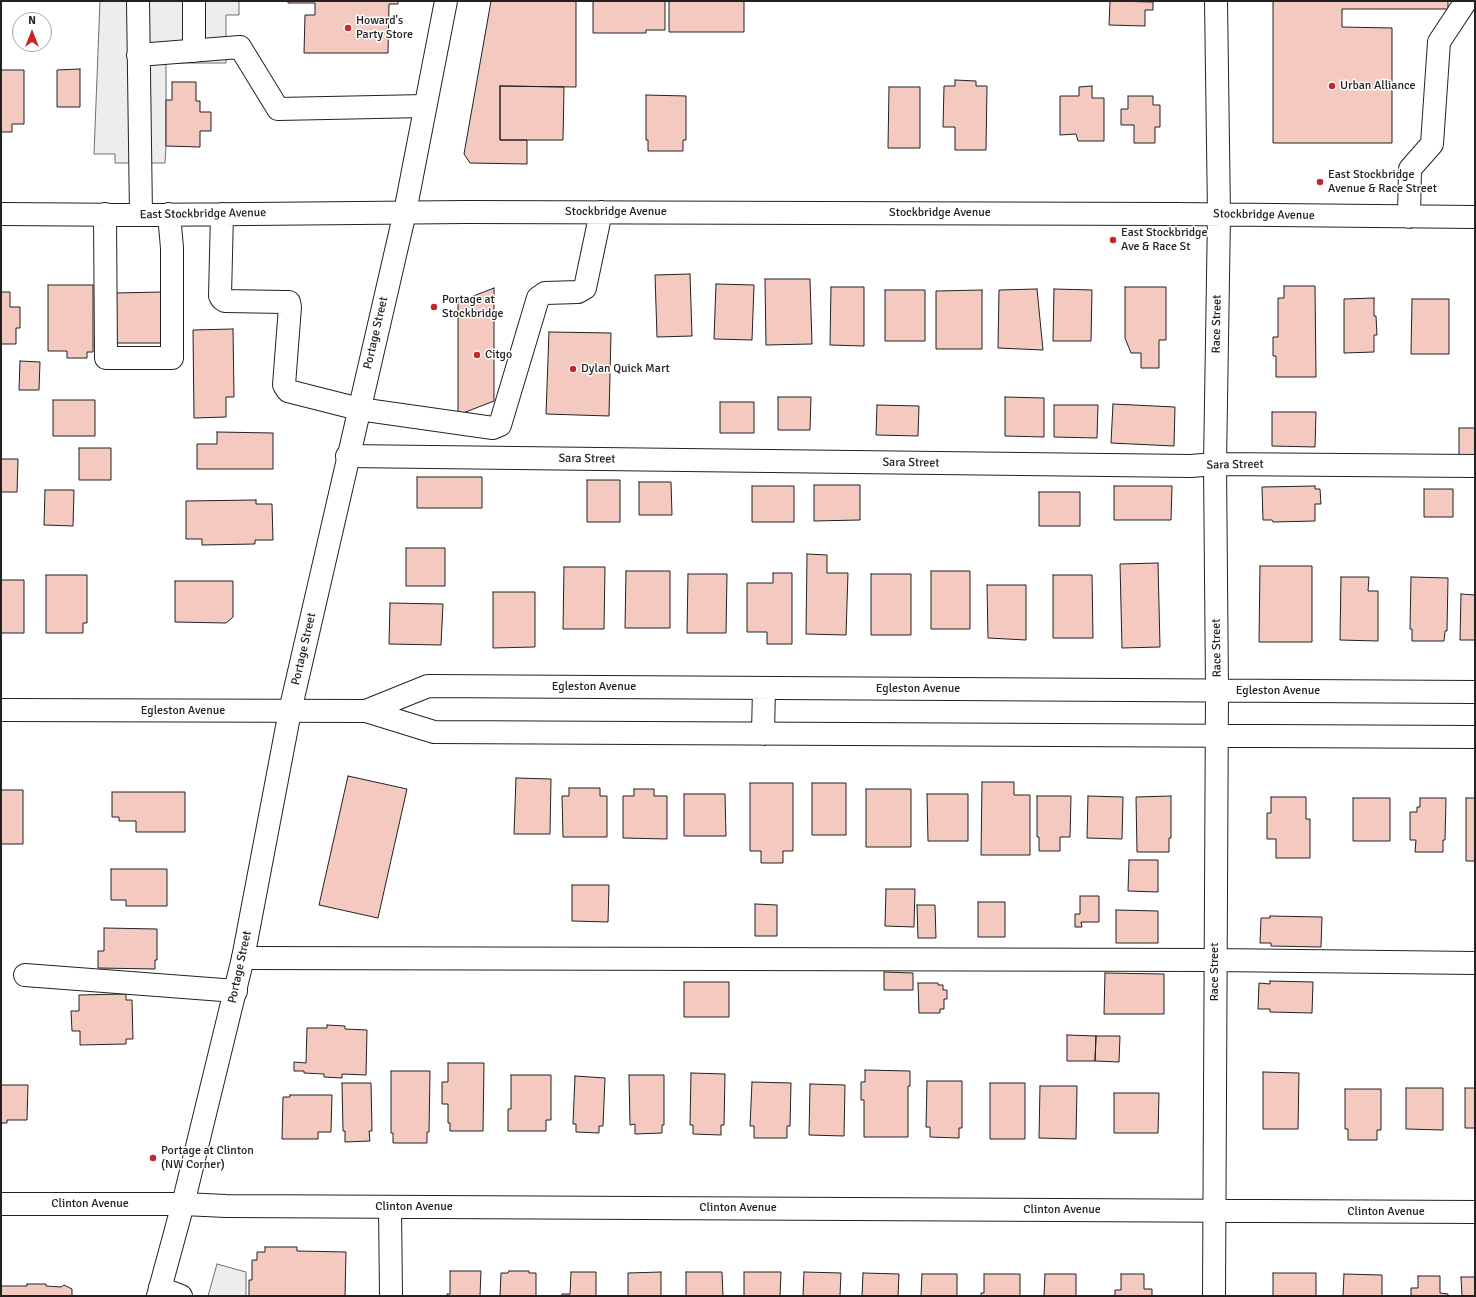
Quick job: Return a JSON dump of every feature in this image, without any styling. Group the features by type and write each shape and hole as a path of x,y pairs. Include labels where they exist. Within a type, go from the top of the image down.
{"street":[{"path":"138,1 141,215"},
{"path":"194,1 194,51"},
{"name":"Portage Street","path":"159,1292 183,1204 236,991 290,711 358,409 405,212 446,1"},
{"name":"Race Street","path":"1214,1296 1217,735 1215,464 1219,215 1216,1"},
{"path":"1409,217 1410,169 1432,144 1438,42 1466,1"},
{"path":"138,55 240,47 278,109 425,106"},
{"name":"Stockbridge Avenue","path":"405,212 1475,217"},
{"name":"East Stockbridge Avenue","path":"1,214 141,215 405,212"},
{"path":"222,214 220,296 222,299 225,301 289,302 290,307 284,385 288,391 358,409 493,428 500,425 538,298 546,293 578,292 585,288 601,212"},
{"path":"105,214 106,358 172,358 172,248 169,214"},
{"name":"Sara Street","path":"348,456 1191,466 1215,464 1475,466"},
{"name":"Egleston Avenue","path":"366,711 428,686 1475,692"},
{"path":"763,734 764,688"},
{"name":"Egleston Avenue","path":"1,710 366,711 434,732 1475,737"},
{"path":"243,958 1215,960 1475,963"},
{"path":"25,975 236,991"},
{"name":"Clinton Avenue","path":"1,1204 1475,1212"},
{"path":"390,1207 391,1296"},
{"path":"159,1292 181,1296"}],"shaded area":[{"path":"100,1 239,1 239,15 226,15 226,63 166,63 165,163 115,163 115,154 94,154"},
{"path":"217,1264 246,1272 246,1296 208,1296"}],"building":[{"path":"288,1 398,1 398,4 389,4 388,53 304,53 305,15 315,15 315,3 288,3"},
{"path":"491,1 576,1 576,87 500,86 500,140 527,140 527,164 470,163 464,154"},
{"path":"593,1 665,1 665,30 646,30 646,33 593,33"},
{"path":"669,1 744,1 744,32 669,32"},
{"path":"1110,1 1153,2 1153,10 1145,10 1145,26 1109,25"},
{"name":"Urban Alliance","path":"1273,1 1448,1 1448,9 1342,9 1342,27 1392,28 1392,143 1273,143"},
{"path":"80,69 80,107 57,107 57,70"},
{"path":"1,70 24,70 24,124 12,124 12,132 1,132"},
{"path":"955,80 976,81 976,86 987,86 986,150 955,150 955,127 943,127 944,86 955,86"},
{"path":"172,82 196,82 196,101 200,101 200,112 211,112 211,131 200,131 200,147 166,146 166,100 172,100"},
{"path":"500,86 564,87 563,140 500,140"},
{"path":"1092,86 1092,98 1104,98 1104,141 1078,141 1076,134 1060,135 1060,96 1079,96 1079,87"},
{"path":"889,87 920,87 920,148 888,148"},
{"path":"646,95 686,96 686,140 683,140 683,151 648,151 648,140 646,140"},
{"path":"1128,96 1153,96 1153,105 1160,105 1160,127 1155,127 1155,143 1134,143 1134,125 1121,125 1121,109 1128,109"},
{"path":"690,274 692,336 657,337 655,275"},
{"path":"765,279 810,279 812,344 766,345"},
{"path":"716,284 754,285 752,340 714,339"},
{"path":"48,285 93,285 93,352 87,352 87,358 67,358 67,351 48,351"},
{"path":"1284,286 1315,286 1316,377 1276,377 1276,356 1273,356 1273,337 1278,337 1278,298 1284,298"},
{"path":"831,287 864,287 864,346 830,345"},
{"path":"1125,287 1166,287 1166,340 1159,340 1159,368 1141,368 1141,353 1131,353 1125,338"},
{"path":"494,288 494,401 458,415 458,302"},
{"path":"1037,289 1043,350 998,348 999,290"},
{"path":"1054,289 1092,290 1091,341 1053,341"},
{"path":"885,290 925,290 925,341 885,341"},
{"path":"982,290 982,349 936,349 936,291"},
{"path":"1,292 10,292 10,307 20,307 20,328 16,328 16,344 1,344"},
{"path":"162,292 162,343 115,343 115,293"},
{"path":"1374,298 1374,316 1376,316 1377,335 1374,335 1374,352 1344,353 1344,299"},
{"path":"1412,299 1449,299 1449,354 1411,354"},
{"path":"233,329 234,397 226,397 226,417 194,418 193,330"},
{"path":"549,332 611,333 609,416 546,414"},
{"path":"20,361 40,362 39,390 19,390"},
{"path":"778,397 811,397 810,430 778,430"},
{"path":"1005,397 1044,398 1044,437 1005,436"},
{"path":"53,400 95,400 95,436 53,436"},
{"path":"720,402 754,402 754,433 720,433"},
{"path":"1113,404 1175,407 1174,446 1111,443"},
{"path":"877,405 919,406 918,436 876,435"},
{"path":"1054,405 1098,405 1097,438 1054,437"},
{"path":"1272,412 1316,412 1315,447 1272,446"},
{"path":"1459,428 1475,428 1475,455 1459,455"},
{"path":"217,432 273,433 273,469 197,469 197,444 217,444"},
{"path":"79,448 111,448 111,480 79,480"},
{"path":"1,459 18,459 17,492 1,492"},
{"path":"417,477 482,477 482,508 417,508"},
{"path":"587,480 620,480 620,522 587,522"},
{"path":"639,482 671,482 672,515 639,515"},
{"path":"814,485 860,485 860,520 814,521"},
{"path":"752,486 794,486 794,522 752,522"},
{"path":"1114,486 1172,486 1171,520 1114,520"},
{"path":"1315,486 1315,489 1320,489 1321,504 1315,504 1315,521 1273,522 1272,520 1263,520 1262,487"},
{"path":"1424,489 1453,489 1453,517 1424,517"},
{"path":"45,490 74,490 73,526 44,525"},
{"path":"1039,492 1080,492 1080,526 1039,526"},
{"path":"256,500 256,504 272,504 273,540 255,540 255,544 202,545 202,539 186,539 186,501"},
{"path":"406,548 445,548 445,586 406,586"},
{"path":"807,554 827,555 827,573 848,573 846,635 806,634"},
{"path":"1158,563 1160,647 1122,648 1120,564"},
{"path":"1260,566 1312,566 1312,642 1259,642"},
{"path":"564,567 605,567 604,629 563,629"},
{"path":"626,571 670,571 670,628 625,628"},
{"path":"931,571 970,571 970,629 931,629"},
{"path":"773,573 792,573 792,644 767,644 767,632 747,632 747,583 773,583"},
{"path":"688,574 727,574 726,633 687,633"},
{"path":"871,574 911,574 911,635 871,635"},
{"path":"46,575 87,575 87,623 83,623 83,633 46,633"},
{"path":"1053,575 1092,575 1093,638 1053,638"},
{"path":"1341,577 1369,577 1368,591 1378,591 1378,641 1340,640"},
{"path":"1411,577 1448,578 1447,631 1445,631 1444,641 1412,641 1412,629 1410,629"},
{"path":"1,580 24,580 24,633 1,633"},
{"path":"175,581 233,581 233,617 226,623 175,622"},
{"path":"987,585 1026,585 1026,640 988,638"},
{"path":"493,592 535,592 535,647 493,648"},
{"path":"1461,594 1475,595 1475,640 1460,640"},
{"path":"390,603 443,604 441,645 389,644"},
{"path":"348,776 407,789 378,918 319,905"},
{"path":"516,778 551,779 550,834 514,834"},
{"path":"982,782 1014,782 1014,795 1030,795 1030,855 981,855"},
{"path":"750,783 793,783 793,851 783,851 783,863 761,863 761,851 750,851"},
{"path":"812,783 846,783 846,835 812,835"},
{"path":"569,788 600,788 600,796 607,796 607,837 563,837 562,796 569,796"},
{"path":"634,789 654,789 654,796 667,796 667,839 623,838 623,796 634,796"},
{"path":"866,789 911,789 911,847 866,847"},
{"path":"1,790 23,790 23,844 1,844"},
{"path":"112,792 185,792 185,832 136,832 136,821 119,821 119,817 112,817"},
{"path":"684,794 725,794 726,836 684,836"},
{"path":"927,794 968,794 968,841 928,841"},
{"path":"1037,796 1071,796 1070,837 1060,837 1060,851 1039,851 1039,837 1037,837"},
{"path":"1088,796 1123,797 1122,839 1087,838"},
{"path":"1171,796 1171,838 1169,838 1169,852 1137,852 1136,797"},
{"path":"1271,797 1306,797 1306,819 1310,819 1310,858 1276,858 1276,839 1267,839 1267,813 1271,813"},
{"path":"1353,798 1390,798 1390,841 1353,841"},
{"path":"1420,798 1446,798 1445,840 1443,840 1443,852 1415,852 1416,840 1410,840 1410,812 1417,812 1417,807 1420,807"},
{"path":"1466,798 1475,798 1475,861 1466,861"},
{"path":"1129,860 1158,860 1158,892 1128,891"},
{"path":"111,869 167,869 167,906 126,906 126,900 111,900"},
{"path":"572,885 609,885 608,922 572,921"},
{"path":"886,889 915,889 914,927 885,926"},
{"path":"1080,896 1099,896 1099,922 1081,922 1082,927 1075,927 1075,914 1080,914"},
{"path":"978,902 1005,902 1005,937 978,937"},
{"path":"755,904 777,905 777,936 755,936"},
{"path":"917,905 935,905 936,938 918,938"},
{"path":"1116,910 1158,911 1158,943 1116,943"},
{"path":"1270,916 1322,917 1321,947 1271,946 1271,943 1260,943 1261,918 1270,918"},
{"path":"104,928 157,929 157,960 155,960 155,969 98,968 98,951 104,951"},
{"path":"884,972 913,973 913,990 884,990"},
{"path":"1105,973 1164,974 1164,1014 1104,1014"},
{"path":"1270,981 1313,982 1312,1013 1270,1012 1270,1009 1258,1009 1259,983 1270,984"},
{"path":"684,982 729,982 729,1017 684,1017"},
{"path":"918,983 938,983 938,985 943,985 943,990 947,990 947,999 944,999 944,1009 940,1009 940,1013 919,1013"},
{"path":"126,994 126,1000 132,1000 133,1039 126,1039 126,1044 80,1045 80,1031 72,1031 71,1011 79,1011 79,995"},
{"path":"327,1025 345,1026 345,1029 367,1030 366,1075 342,1074 342,1078 324,1077 324,1074 294,1071 294,1062 306,1063 307,1028 327,1028"},
{"path":"1067,1035 1096,1036 1095,1061 1067,1061"},
{"path":"1096,1036 1120,1036 1119,1062 1095,1061"},
{"path":"448,1063 484,1063 483,1131 450,1131 450,1123 448,1123 448,1104 442,1104 442,1082 448,1082"},
{"path":"865,1070 910,1071 910,1086 908,1086 908,1137 864,1137 864,1100 861,1100 861,1082 865,1082"},
{"path":"391,1071 430,1071 429,1132 427,1132 427,1143 393,1143 393,1133 391,1133"},
{"path":"1263,1072 1299,1073 1298,1129 1263,1129"},
{"path":"691,1073 725,1074 724,1125 721,1125 721,1135 693,1134 693,1125 690,1125"},
{"path":"511,1075 551,1075 551,1120 546,1120 546,1131 508,1131 508,1109 511,1109"},
{"path":"629,1075 664,1075 664,1125 662,1125 662,1133 635,1134 635,1124 630,1125"},
{"path":"575,1076 605,1078 603,1126 599,1126 599,1133 576,1132 576,1124 573,1124"},
{"path":"927,1081 962,1081 962,1128 959,1128 959,1138 930,1137 930,1127 926,1127"},
{"path":"752,1082 791,1083 790,1126 787,1126 787,1138 754,1138 754,1126 750,1126"},
{"path":"342,1083 371,1083 372,1131 369,1131 370,1141 345,1142 345,1131 343,1131"},
{"path":"990,1083 1025,1083 1025,1139 990,1139"},
{"path":"810,1084 845,1085 844,1136 809,1135"},
{"path":"1,1085 28,1085 27,1120 7,1120 7,1123 1,1123"},
{"path":"1040,1086 1077,1086 1076,1139 1039,1138"},
{"path":"1406,1088 1443,1088 1443,1130 1406,1129"},
{"path":"1465,1088 1475,1088 1475,1128 1465,1128"},
{"path":"1345,1089 1381,1089 1381,1130 1377,1130 1377,1140 1348,1140 1348,1129 1345,1129"},
{"path":"1114,1093 1159,1093 1158,1133 1114,1133"},
{"path":"290,1095 332,1095 331,1132 318,1132 318,1139 282,1139 283,1097 290,1097"},
{"path":"265,1247 297,1247 297,1251 346,1252 345,1296 249,1296 249,1280 252,1280 252,1260 257,1260 257,1252 265,1252"},
{"path":"450,1271 481,1271 480,1296 447,1296 447,1294 450,1294"},
{"path":"509,1271 529,1271 529,1273 536,1273 536,1296 500,1296 501,1273 508,1273"},
{"path":"571,1272 596,1272 596,1296 562,1296 562,1294 570,1294"},
{"path":"661,1272 661,1296 628,1296 628,1273"},
{"path":"686,1272 722,1272 723,1296 686,1296"},
{"path":"744,1272 781,1272 780,1296 744,1296"},
{"path":"804,1272 841,1273 840,1296 803,1296"},
{"path":"863,1273 899,1274 898,1296 862,1296"},
{"path":"1273,1273 1316,1273 1316,1296 1273,1296"},
{"path":"922,1274 957,1274 957,1296 921,1296"},
{"path":"984,1274 1020,1274 1020,1296 981,1296 981,1293 984,1293"},
{"path":"1045,1274 1076,1274 1076,1296 1044,1296"},
{"path":"1121,1274 1144,1274 1144,1289 1152,1289 1152,1296 1115,1296 1115,1290 1121,1290"},
{"path":"1344,1274 1382,1275 1382,1296 1343,1296"},
{"path":"1418,1276 1440,1276 1440,1293 1448,1294 1448,1296 1411,1296 1411,1288 1418,1288"},
{"path":"1461,1277 1475,1277 1475,1296 1462,1296"},
{"path":"27,1284 46,1284 46,1286 61,1287 64,1285 72,1289 72,1296 1,1296 1,1286 27,1286"}],"place":[{"name":"Howard's Party Store","path":"348,28"},
{"name":"Urban Alliance","path":"1332,86"},
{"name":"East Stockbridge Avenue & Race Street","path":"1320,182"},
{"name":"East Stockbridge Ave & Race St","path":"1113,240"},
{"name":"Portage at Stockbridge","path":"434,307"},
{"name":"Citgo","path":"477,355"},
{"name":"Dylan Quick Mart","path":"573,369"},
{"name":"Portage at Clinton (NW Corner)","path":"153,1158"}]}
